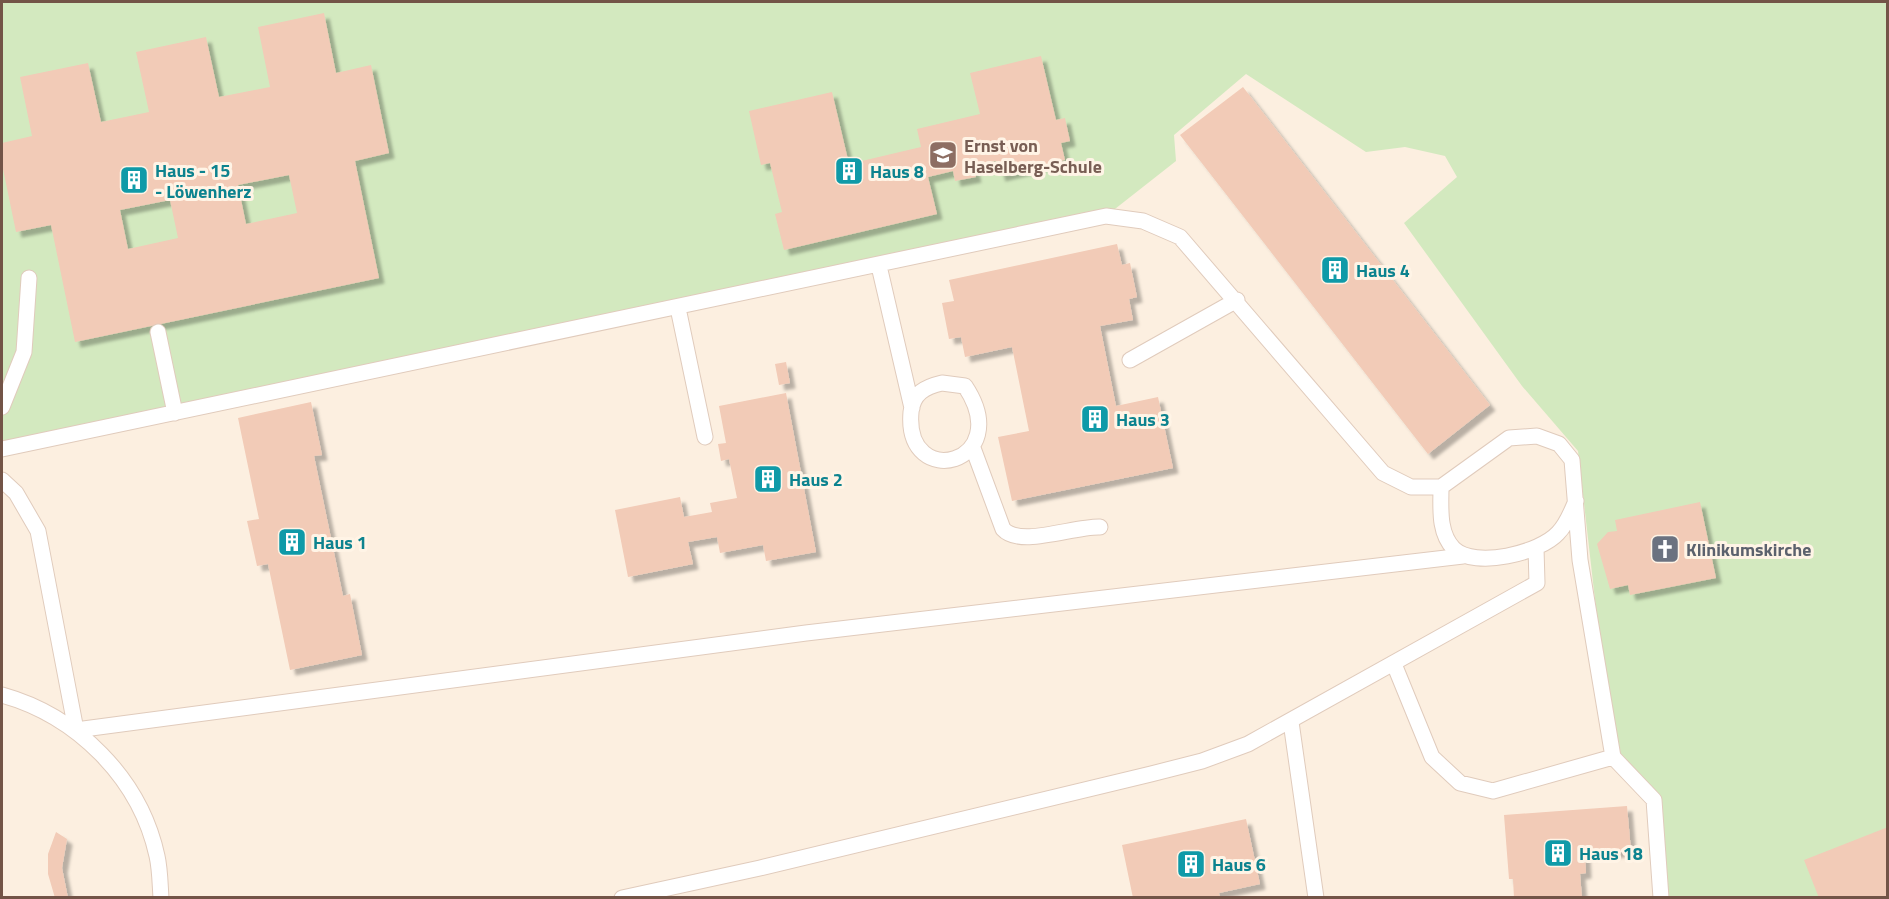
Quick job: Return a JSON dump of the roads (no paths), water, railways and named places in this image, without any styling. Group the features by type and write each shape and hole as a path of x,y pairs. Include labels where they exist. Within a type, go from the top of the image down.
{"lane":[{"path":"2,449 879,266 1106,216 1143,221 1180,237 1237,300 1383,474 1411,487 1441,487 1509,438 1537,436 1558,444 1572,460 1580,560 1613,758 1654,800 1662,897"},
{"path":"879,266 912,408 912,432 915,444 930,459 956,460 973,448 979,435 979,421 972,397 965,386 942,383 929,386 918,393 912,408"},
{"path":"2,407 24,352 29,278"},
{"path":"1130,360 1237,300"},
{"path":"678,308 705,437"},
{"path":"158,332 175,413"},
{"path":"973,448 984,471 986,488 1008,535 1020,538 1085,526 1100,527"},
{"path":"2,480 16,493 38,531 76,730"},
{"path":"1441,487 1440,520 1452,547 1463,556"},
{"path":"76,730 830,630 1463,556 1508,557 1536,548 1558,534 1569,517 1575,501"},
{"path":"622,897 760,868 1151,774 1202,761 1248,744 1292,722 1537,583 1536,548"},
{"path":"1394,664 1432,757 1460,783 1493,791 1613,758"},
{"path":"2,696 29,703 76,730 113,765 140,808 157,856 161,897"},
{"path":"1292,722 1316,897"}],"place":[{"name":"Ernst von Haselberg-Schule","path":"943,155"},
{"name":"Haus 8","path":"849,171"},
{"name":"Haus - 15 - Löwenherz","path":"134,180"},
{"name":"Haus 4","path":"1335,270"},
{"name":"Haus 3","path":"1095,419"},
{"name":"Haus 2","path":"768,479"},
{"name":"Haus 1","path":"292,542"},
{"name":"Klinikumskirche","path":"1665,549"},
{"name":"Haus 18","path":"1558,853"},
{"name":"Haus 6","path":"1191,864"}]}
